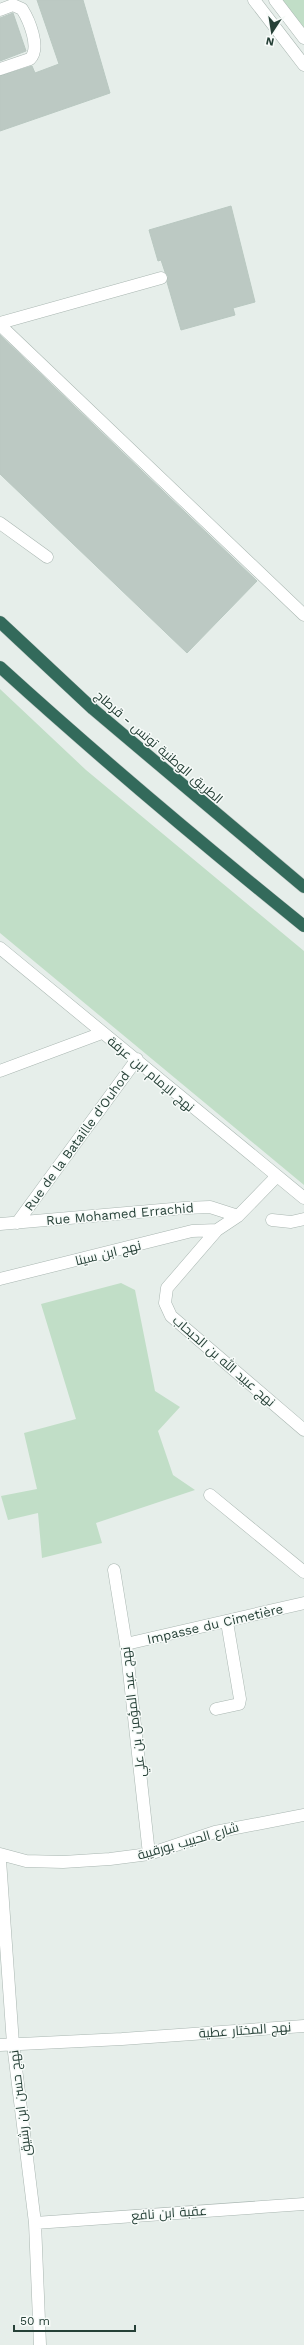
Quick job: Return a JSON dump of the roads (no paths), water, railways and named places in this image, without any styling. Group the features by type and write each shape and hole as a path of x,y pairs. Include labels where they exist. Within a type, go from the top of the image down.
{"highway":[{"name":"الطريق الوطنية تونس - قرطاج","path":"0,622 93,709 304,887"},
{"path":"0,667 71,732 189,833 304,926"}],"street":[{"path":"254,0 304,65"},
{"path":"275,0 304,38"},
{"path":"0,10 13,6 22,9 35,46 34,55 30,59 0,69"},
{"path":"0,324 160,278"},
{"path":"0,324 304,615"},
{"path":"0,523 47,557"},
{"name":"نهج الإمام ابن عرفة","path":"0,948 102,1033 136,1059 203,1117 304,1198"},
{"path":"0,1071 102,1033"},
{"name":"Rue de la Bataille d'Ouhod","path":"17,1224 136,1059"},
{"name":"نهج عبيد الله بن الحبحاب","path":"277,1176 238,1216 217,1230 167,1288 165,1302 171,1316 304,1430"},
{"name":"Rue Mohamed Errachid","path":"0,1224 17,1224 119,1212 184,1208 210,1208 238,1216"},
{"path":"272,1220 290,1222 304,1219"},
{"name":"نهج ابن سينا","path":"0,1279 192,1231 217,1230"},
{"path":"210,1496 304,1572"},
{"name":"نهج عبد المؤمن بن علي","path":"114,1570 126,1644 149,1854"},
{"name":"Impasse du Cimetière","path":"126,1644 227,1622 304,1603"},
{"path":"216,1709 239,1704 240,1699 227,1622"},
{"name":"شارع الحبيب بورقيبة","path":"0,1854 26,1861 63,1862 149,1854 215,1832 304,1815"},
{"name":"نهج حسن ابن رشيق","path":"0,1860 13,2044 34,2223 40,2345"},
{"name":"نهج المختار عطية","path":"13,2044 122,2039 304,2026"},
{"path":"0,2045 13,2044"},
{"name":"عقبة ابن نافع","path":"34,2223 304,2204"}]}
